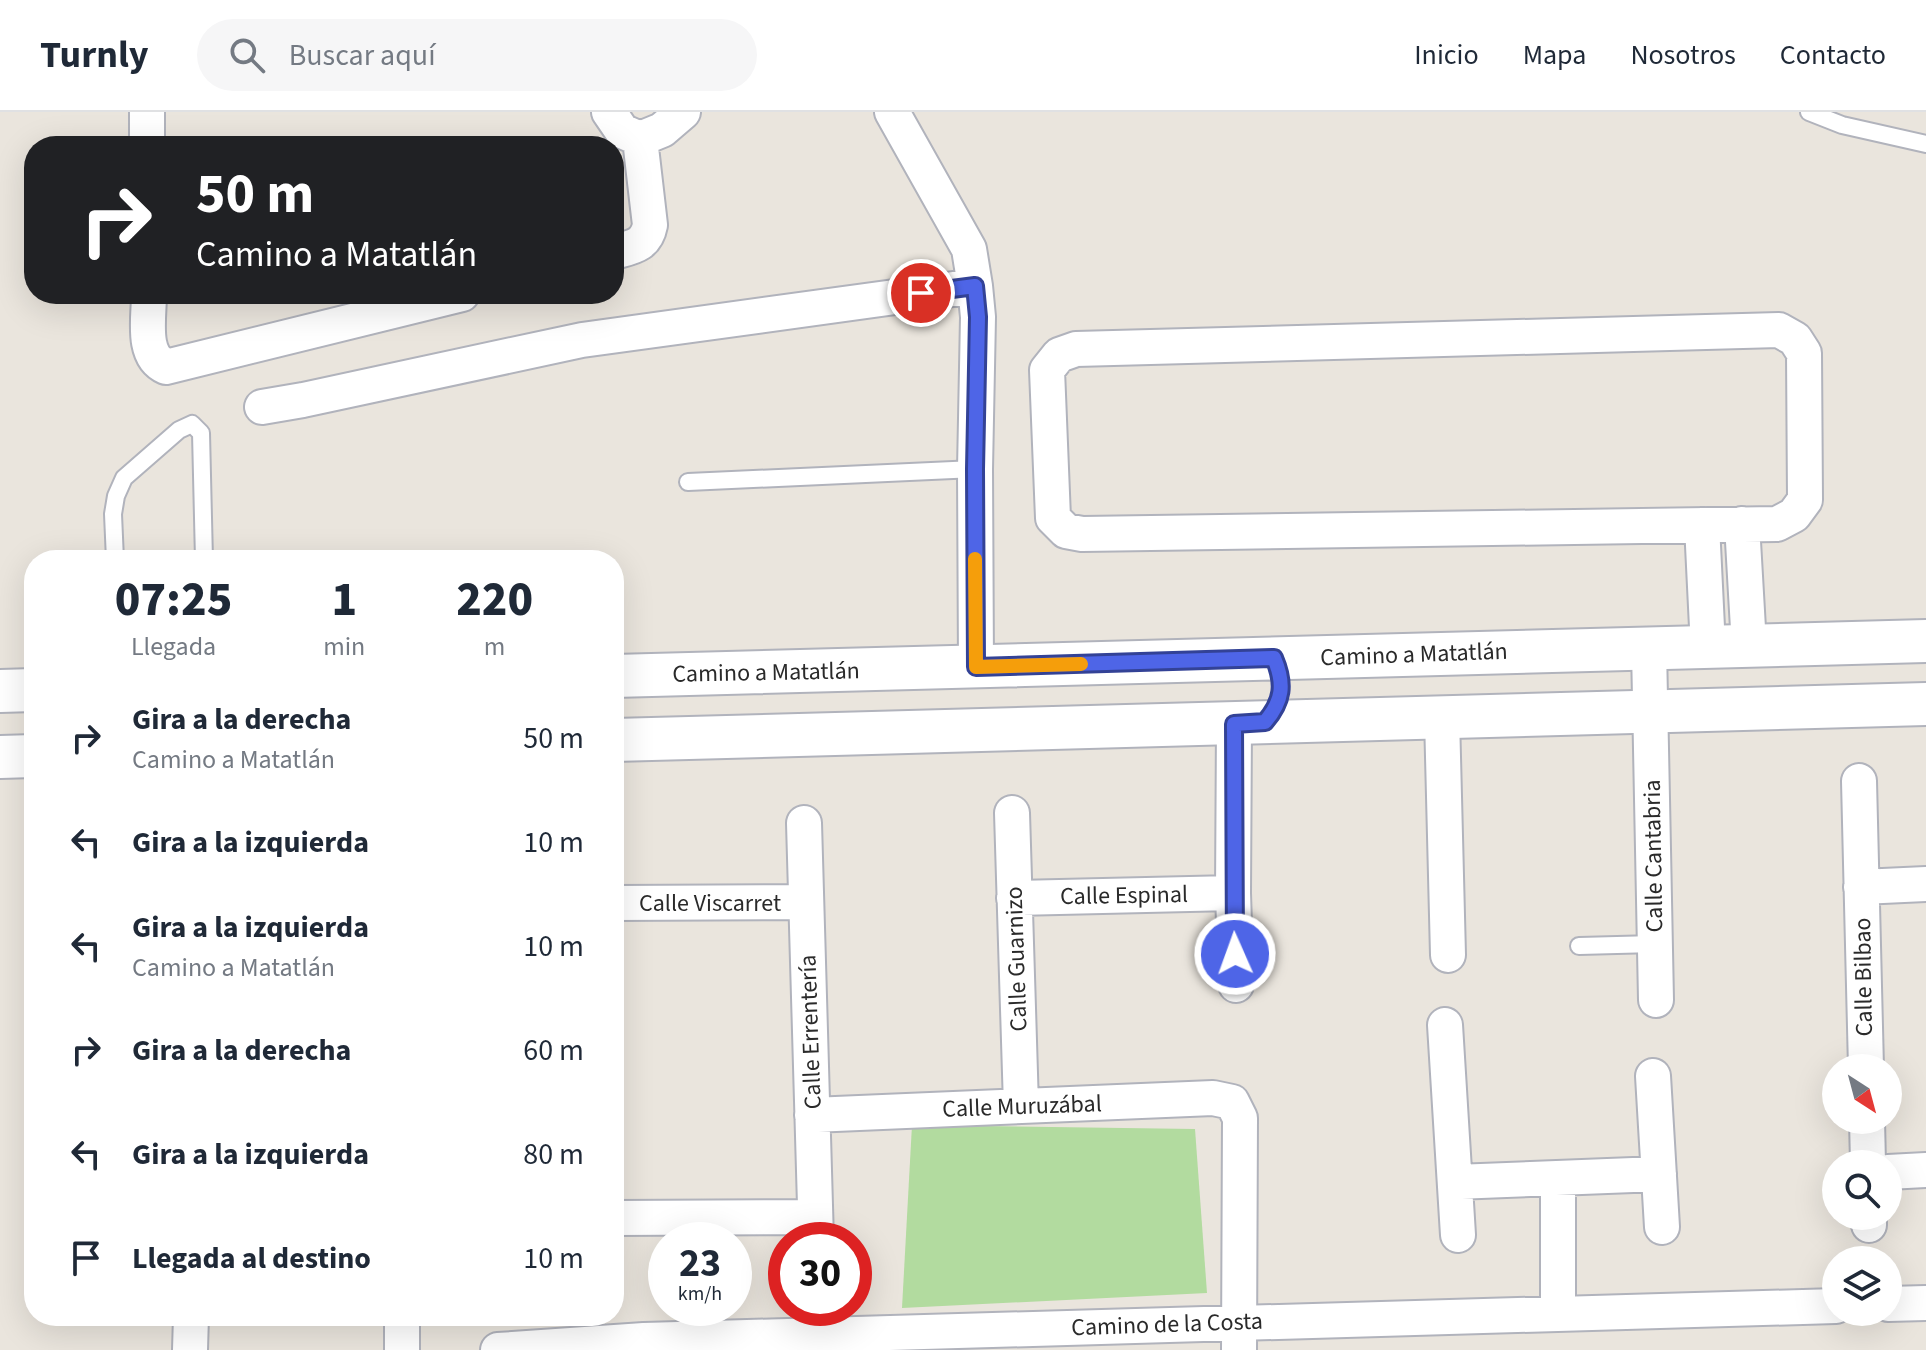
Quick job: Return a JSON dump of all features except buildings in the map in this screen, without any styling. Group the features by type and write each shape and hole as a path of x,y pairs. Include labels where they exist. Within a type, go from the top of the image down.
{"street":[{"path":"147,112 147,136"},
{"path":"609,112 622,131 640,139 662,130 683,112"},
{"path":"892,112 969,249 975,286 978,317 976,667"},
{"path":"624,249 642,244 648,237 650,225 640,139"},
{"path":"262,407 582,340 975,286"},
{"path":"149,304 149,352 156,363 166,367 421,304"},
{"path":"1779,330 1795,339 1804,353 1805,500 1794,515 1777,524 1702,525 1082,534 1066,531 1053,518 1047,370 1059,355 1076,349 1779,330"},
{"path":"1742,524 1749,646"},
{"path":"1702,525 1708,648"},
{"name":"Camino a Matatlán","path":"624,676 1926,641"},
{"name":"Calle Cantabria","path":"1649,648 1656,1000"},
{"path":"1213,661 1199,668 1189,681 1187,697 1191,712 1234,723 1276,709 1282,692 1281,675 1274,658"},
{"path":"0,691 24,690"},
{"path":"624,740 1926,704"},
{"path":"1442,717 1448,955"},
{"path":"1234,723 1236,985"},
{"path":"0,757 24,756"},
{"name":"Calle Bilbao","path":"1859,781 1866,1054"},
{"name":"Calle Guarnizo","path":"1012,813 1021,1106"},
{"name":"Calle Errentería","path":"804,823 816,1222"},
{"name":"Calle Bilbao","path":"1861,887 1926,884"},
{"name":"Calle Espinal","path":"1014,898 1233,893"},
{"name":"Calle Viscarret","path":"624,903 806,902"},
{"path":"1445,1025 1458,1235"},
{"path":"1653,1076 1662,1227"},
{"name":"Calle Muruzábal","path":"812,1115 1213,1098 1232,1102 1240,1118 1238,1336"},
{"path":"1902,1171 1926,1170"},
{"path":"1455,1182 1659,1174"},
{"path":"1558,1178 1558,1313"},
{"path":"624,1218 768,1226"},
{"path":"1902,1304 1926,1303"},
{"name":"Camino de la Costa","path":"872,1323 1238,1336 1558,1313 1822,1306"},
{"path":"190,1350 191,1326"},
{"path":"402,1326 402,1350"},
{"name":"Camino de la Costa","path":"498,1350 644,1340 772,1326"}],"lane":[{"path":"1809,112 1842,125 1926,144"},
{"path":"115,550 113,514 124,478 179,430 192,424 201,433 204,550"},
{"path":"688,482 975,469"},
{"path":"1579,946 1655,944"}],"green space":[{"path":"912,1125 1195,1129 1207,1293 902,1308"}],"slow traffic":[{"path":"975,559 976,667 1081,664"}],"route":[{"path":"921,293 975,286 978,317 976,667 1274,658 1281,675 1282,692 1276,709 1265,722 1234,724 1235,954"}]}
